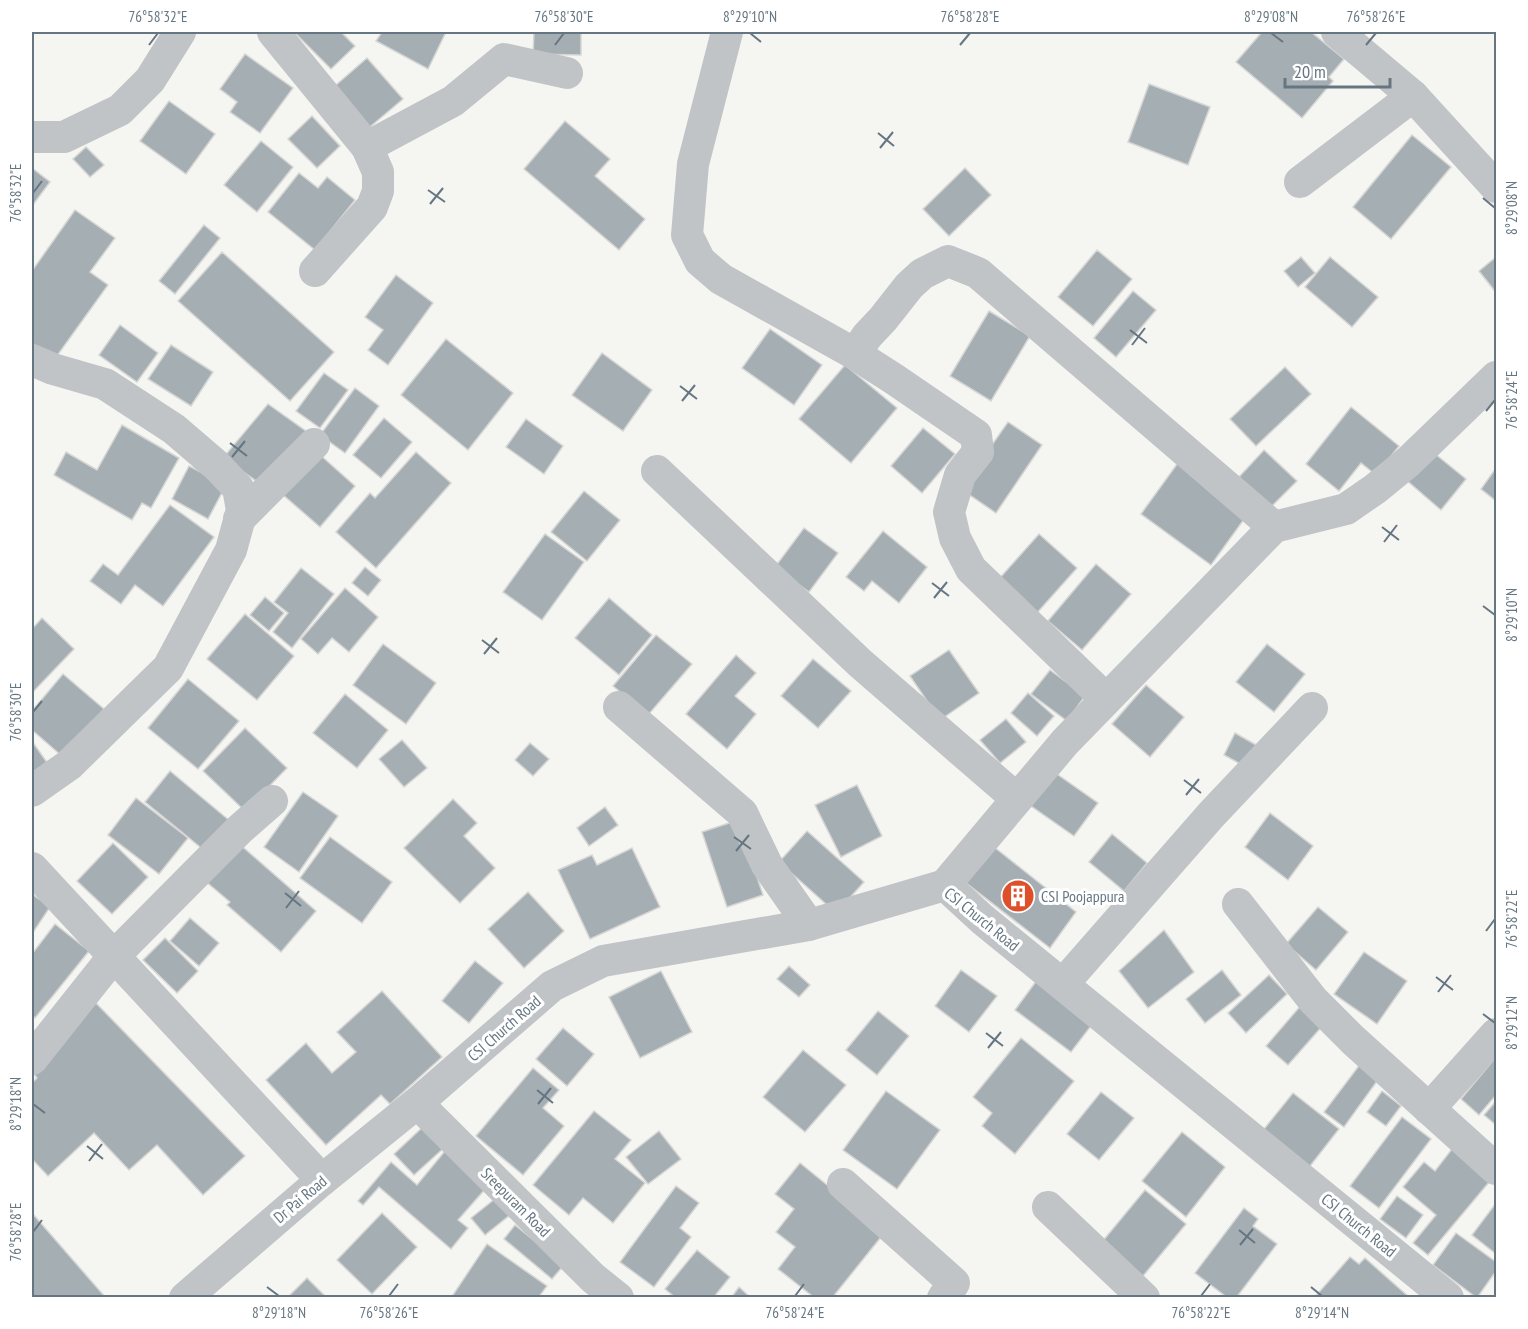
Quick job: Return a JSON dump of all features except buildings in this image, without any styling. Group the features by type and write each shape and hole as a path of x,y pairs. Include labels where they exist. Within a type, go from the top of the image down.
{"street":[{"path":"32,137 64,137 120,110 150,80 180,32"},
{"path":"273,32 367,147 378,172 378,191 372,207 315,271"},
{"path":"727,32 693,164 687,235 700,261 721,279 855,354 976,435 978,452 960,475 949,512 955,538 971,569 1106,699"},
{"path":"1337,32 1413,96 1497,187"},
{"path":"367,147 453,101 504,59 567,73"},
{"path":"1300,182 1413,96"},
{"path":"855,354 899,297 921,274 948,261 978,273 1274,527"},
{"path":"32,360 53,369 105,384 174,429 216,465 238,488 242,510 231,550 168,668 69,765 32,791"},
{"path":"945,885 1065,742 1274,527 1346,509 1408,462 1497,377"},
{"path":"239,519 314,444"},
{"path":"657,471 860,663 1017,799"},
{"path":"620,707 742,813 767,865 809,925"},
{"path":"1063,984 1211,815 1312,708"},
{"path":"32,1059 113,957 240,829 272,801"},
{"path":"32,868 322,1180"},
{"name":"CSI Church Road","path":"417,1103 552,986 603,961 809,925 945,885 982,919 1448,1298"},
{"path":"1238,904 1313,1000 1497,1169"},
{"path":"1430,1109 1497,1034"},
{"name":"Dr Pai Road","path":"185,1298 322,1180 417,1103"},
{"name":"Sreepuram Road","path":"417,1103 593,1278 618,1298"},
{"path":"843,1184 954,1283 943,1298"},
{"path":"1048,1207 1144,1298"}],"place":[{"name":"CSI Poojappura","path":"1018,896"}]}
